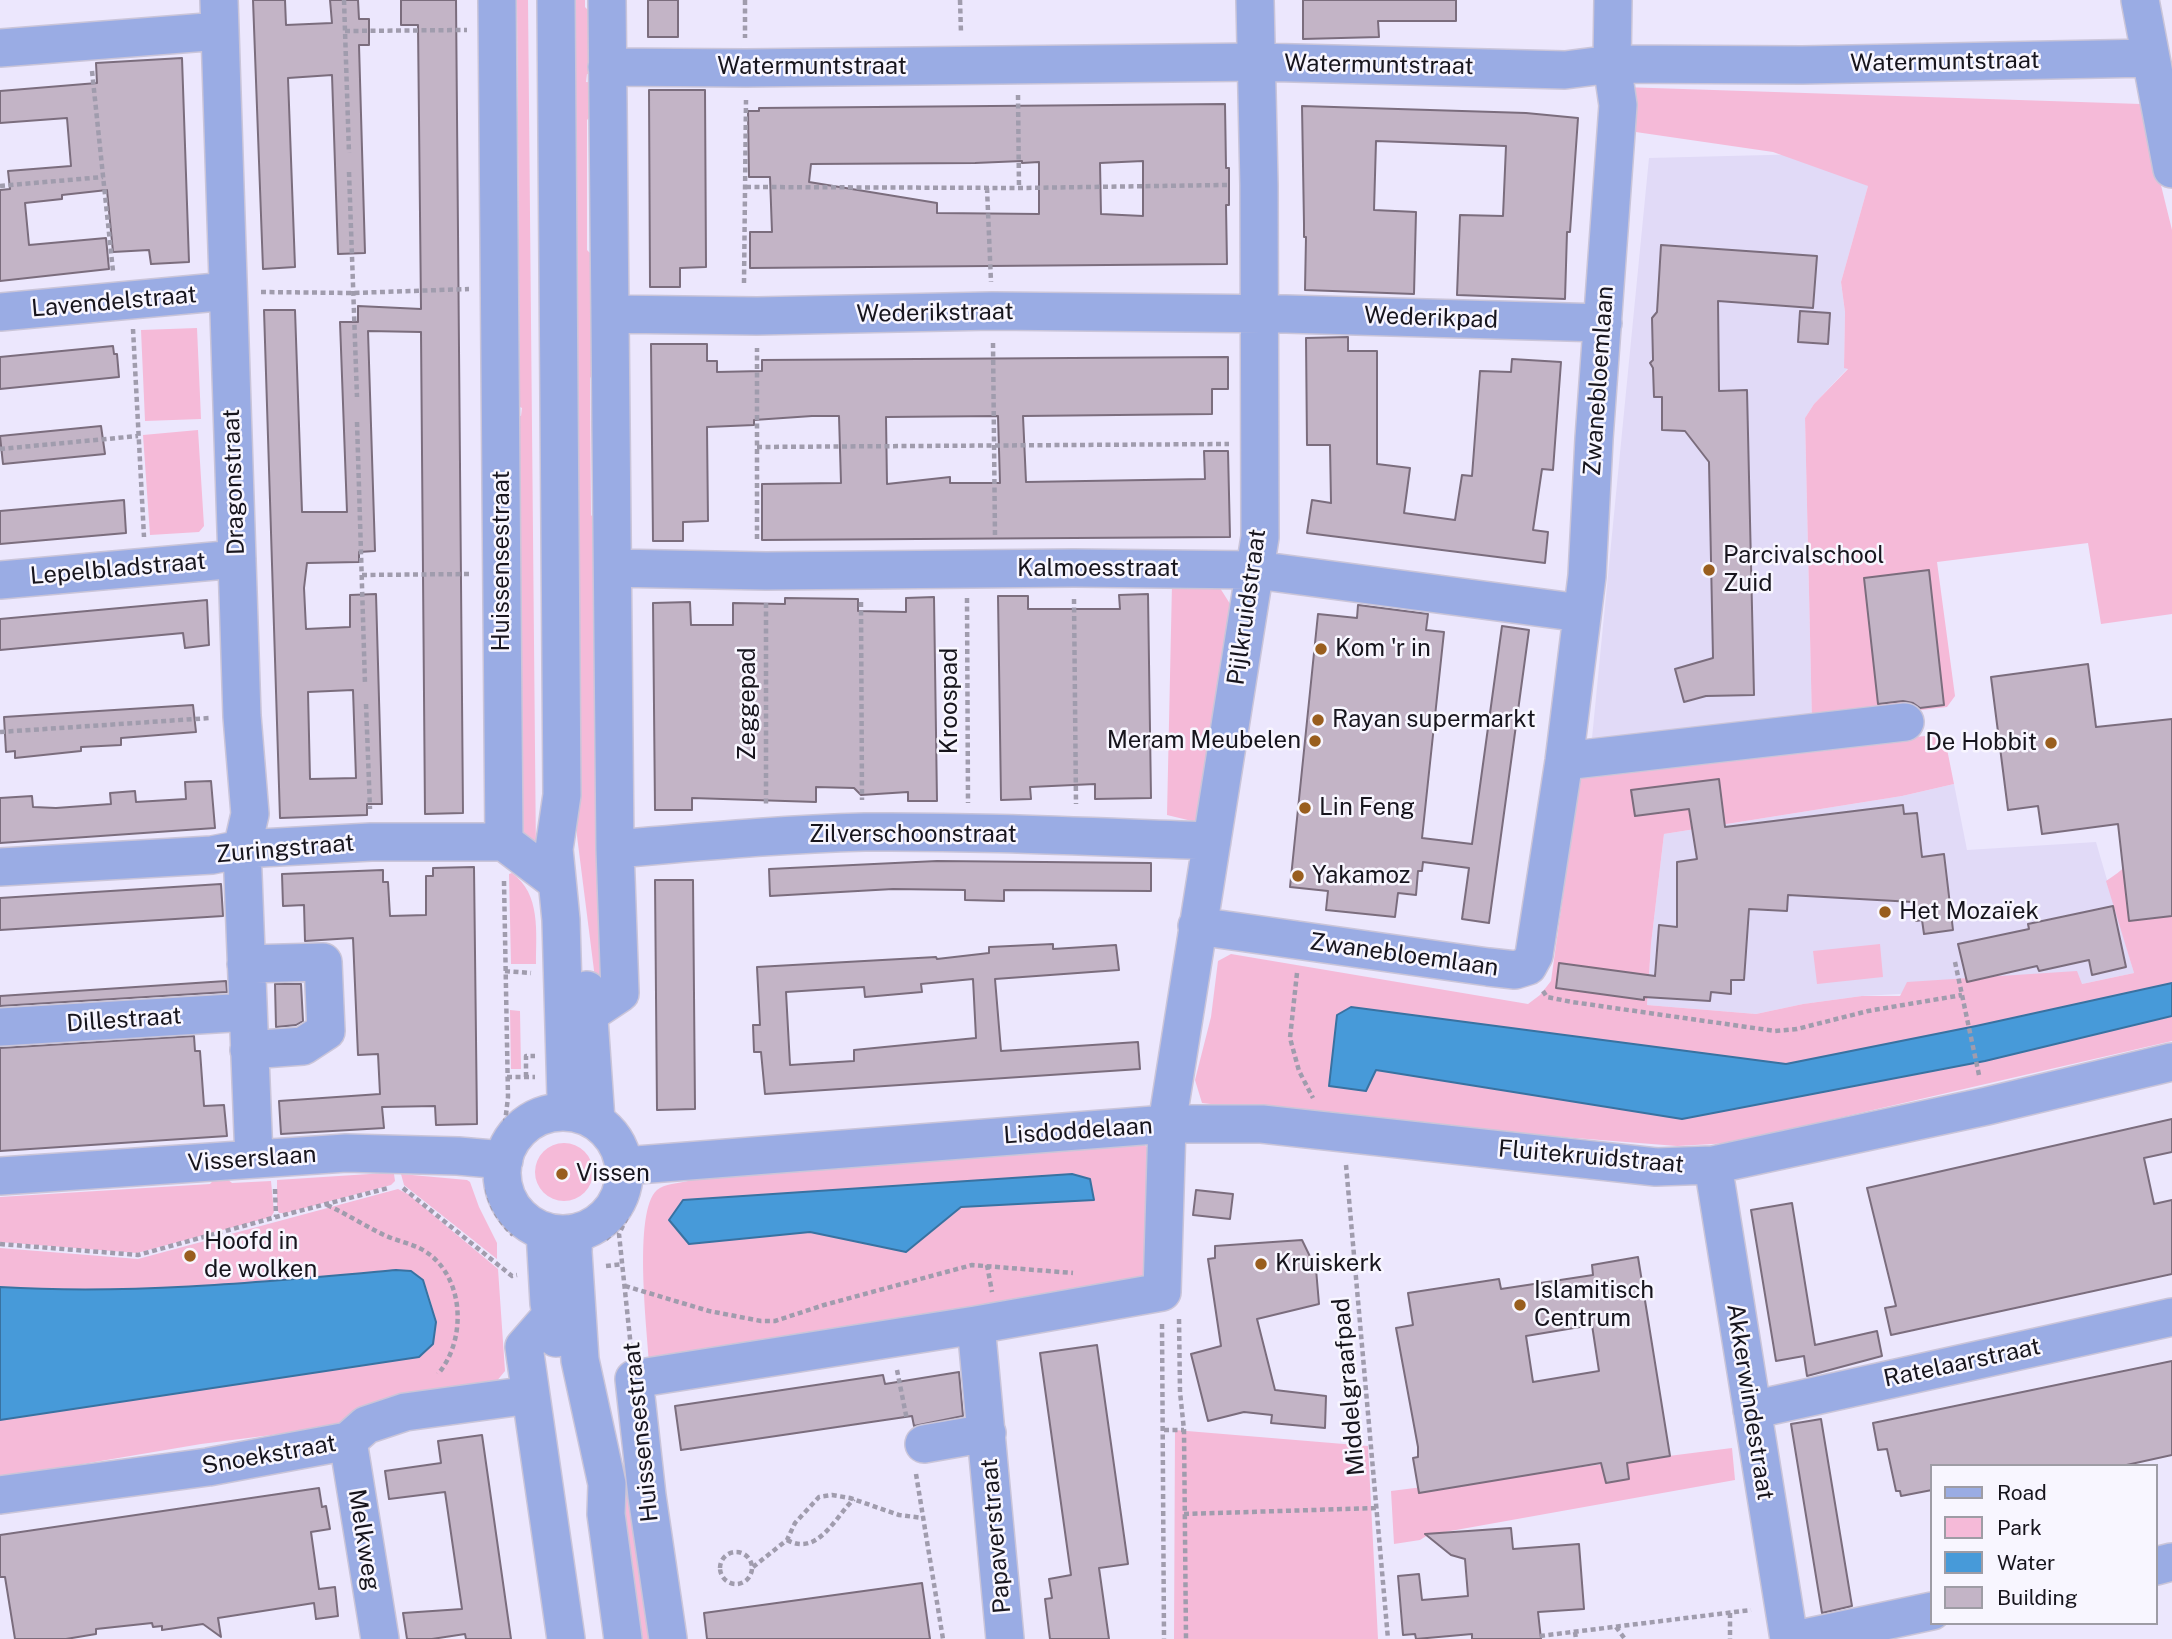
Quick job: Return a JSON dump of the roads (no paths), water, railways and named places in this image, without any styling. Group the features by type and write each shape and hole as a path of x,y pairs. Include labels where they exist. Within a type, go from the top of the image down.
{"street":[{"path":"555,1105 610,1133 631,1165 620,1197 589,1242 529,1223 516,1211 506,1196 495,1159 525,1124 566,1098 561,920 554,849 562,795 556,0"},
{"path":"590,1013 620,992 615,849 607,0"},
{"name":"Pijlkruidstraat","path":"1167,1124 1260,537 1259,185 1255,0"},
{"name":"Zwanebloemlaan","path":"1197,926 1515,970 1528,966 1534,956 1564,761 1587,576 1618,105 1612,64 1613,0"},
{"path":"2140,0 2172,169"},
{"name":"Huissensestraat","path":"497,15 504,842"},
{"path":"0,48 90,42 219,16"},
{"name":"Dragonstraat","path":"219,16 242,716 250,814 242,849 254,1159"},
{"name":"Watermuntstraat","path":"607,66 746,68 1256,62 1565,70 1612,64 1802,65 2150,58"},
{"name":"Lavendelstraat","path":"0,312 228,291"},
{"name":"Wederikstraat","path":"610,314 750,316 992,311 1260,314"},
{"name":"Wederikpad","path":"1260,314 1602,323"},
{"name":"Lepelbladstraat","path":"0,580 237,559"},
{"name":"Kalmoesstraat","path":"613,568 761,571 1074,568 1256,570 1581,613"},
{"path":"1564,761 1905,722"},
{"path":"555,1105 593,1105 590,1013 571,848 562,795"},
{"name":"Zilverschoonstraat","path":"615,849 766,836 862,832 1212,841"},
{"name":"Zuringstraat","path":"0,867 212,855 242,849 371,842 504,842"},
{"path":"504,842 557,882"},
{"path":"246,964 323,962 326,1031 303,1046 249,1050"},
{"name":"Dillestraat","path":"0,1027 248,1012"},
{"name":"Fluitekruidstraat","path":"1167,1124 1262,1125 1331,1131 1656,1167 1713,1165 1987,1106 2172,1062"},
{"name":"Lisdoddelaan","path":"631,1165 1167,1124 1162,1292 976,1325"},
{"name":"Visserslaan","path":"0,1176 346,1153 495,1159"},
{"name":"Akkerwindestraat","path":"1713,1165 1786,1622"},
{"name":"Huissensestraat","path":"589,1242 551,1316 570,1406 591,1484 606,1514"},
{"name":"Huissensestraat","path":"589,1242 573,1252 580,1360 607,1484 606,1514 623,1639"},
{"path":"551,1316 524,1347 566,1639"},
{"name":"Ratelaarstraat","path":"1752,1410 2172,1317"},
{"name":"Huissensestraat","path":"667,1639 634,1379 976,1325"},
{"name":"Papaverstraat","path":"976,1325 1005,1639"},
{"name":"Snoekstraat","path":"0,1495 208,1467 348,1441 366,1425 405,1412 530,1395"},
{"name":"Papaverstraat","path":"916,1449 987,1433"},
{"name":"Melkweg","path":"348,1441 380,1639"},
{"path":"601,1449 647,1496"},
{"path":"1799,1639 1930,1611"}],"water":[{"path":"2172,983 2172,1016 1985,1061 1682,1119 1376,1070 1366,1091 1329,1086 1337,1015 1351,1007 1786,1064"},
{"path":"1072,1174 1090,1179 1094,1200 961,1207 906,1252 810,1232 689,1244 669,1220 683,1200"},
{"path":"411,1271 423,1280 436,1322 433,1344 419,1357 0,1420 0,1287 149,1288 248,1283"}],"place":[{"name":"Parcivalschool Zuid","path":"1709,570"},
{"name":"Kom 'r in","path":"1321,649"},
{"name":"Rayan supermarkt","path":"1318,720"},
{"name":"Meram Meubelen","path":"1315,741"},
{"name":"De Hobbit","path":"2051,743"},
{"name":"Lin Feng","path":"1305,808"},
{"name":"Yakamoz","path":"1298,876"},
{"name":"Het Mozaïek","path":"1885,912"},
{"name":"Vissen","path":"562,1174"},
{"name":"Hoofd in de wolken","path":"190,1256"},
{"name":"Kruiskerk","path":"1261,1264"},
{"name":"Islamitisch Centrum","path":"1520,1305"}]}
